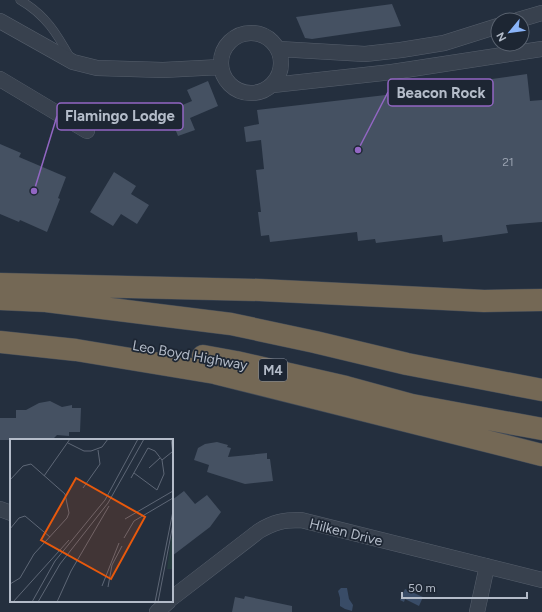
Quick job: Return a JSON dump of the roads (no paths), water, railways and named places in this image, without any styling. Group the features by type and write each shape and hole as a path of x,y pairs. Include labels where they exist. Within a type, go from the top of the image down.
{"highway":[{"path":"0,284 260,290 484,301 542,300"},
{"path":"0,299 53,302 231,324 407,364 542,390"},
{"name":"Leo Boyd Highway","path":"0,335 34,335 135,345 236,362 346,387 412,404 542,429"},
{"path":"0,342 76,350 215,373 542,455"}],"street":[{"path":"530,16 542,12"},
{"path":"0,21 73,62 98,68 163,70 221,66"},
{"path":"279,49 365,54 444,43 490,29"},
{"path":"247,32 257,32 266,36 274,42 279,49 282,58 282,68 278,77 272,85 265,90 256,93 246,93 229,84 224,76 221,66 221,57 224,48 230,40 247,32"},
{"path":"272,85 392,72 542,48"},
{"path":"0,79 87,131"},
{"path":"0,509 10,513"},
{"name":"Hilken Drive","path":"173,597 259,531 273,523 285,520 301,520 542,580"},
{"path":"477,612 487,566"},
{"path":"157,612 168,602"}],"lane":[{"path":"20,0 40,15 57,33 73,62"}],"water":[{"path":"341,588 347,588 349,599 353,605 352,611 340,606 338,591"},
{"path":"405,589 423,597 419,606 405,599 404,602 400,600"}],"place":[{"name":"Beacon Rock","path":"358,150"},
{"name":"Flamingo Lodge","path":"34,191"}]}
